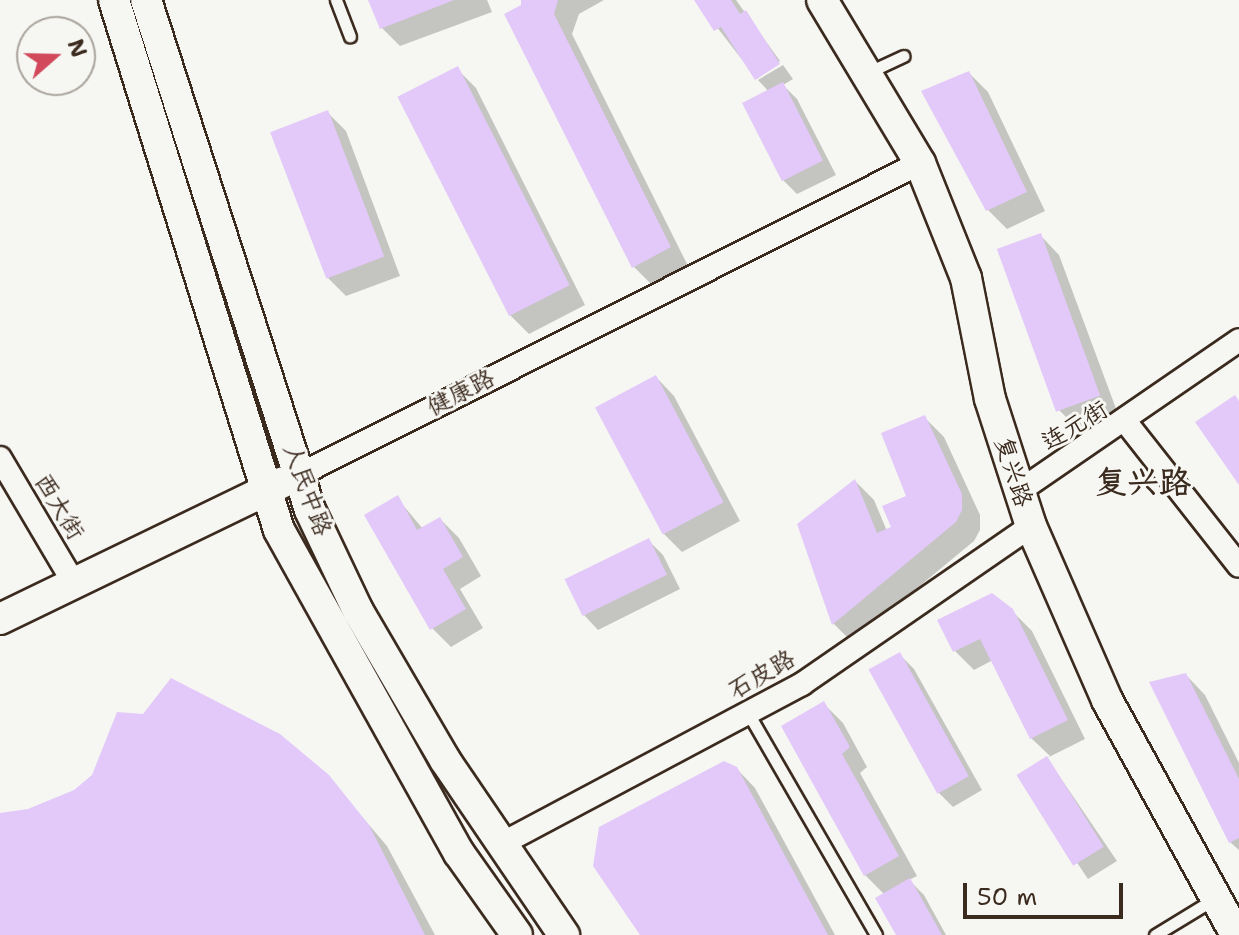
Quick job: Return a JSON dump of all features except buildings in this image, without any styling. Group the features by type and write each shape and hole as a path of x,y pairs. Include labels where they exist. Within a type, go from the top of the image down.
{"main road":[{"name":"人民中路","path":"114,0 279,530 329,628 459,853 517,935"},
{"name":"人民中路","path":"146,0 310,510 358,611 445,760 564,935"},
{"name":"复兴路","path":"822,0 869,72 920,163 966,278 990,399 1031,526 1107,700 1236,935"},
{"name":"健康路","path":"0,619 299,475"}],"street":[{"name":"健康路","path":"299,475 920,163"},
{"path":"1125,421 1239,340"},
{"name":"连元街","path":"1018,492 1125,421 1239,566"},
{"name":"西大街","path":"0,458 74,583"},
{"name":"石皮路","path":"503,843 802,684 1031,526"}],"lane":[{"path":"336,0 350,36"},
{"path":"869,72 904,56"},
{"path":"748,713 876,935"},
{"path":"1155,935 1214,899"}],"district":[{"name":"复兴路","path":"1143,482"}]}
